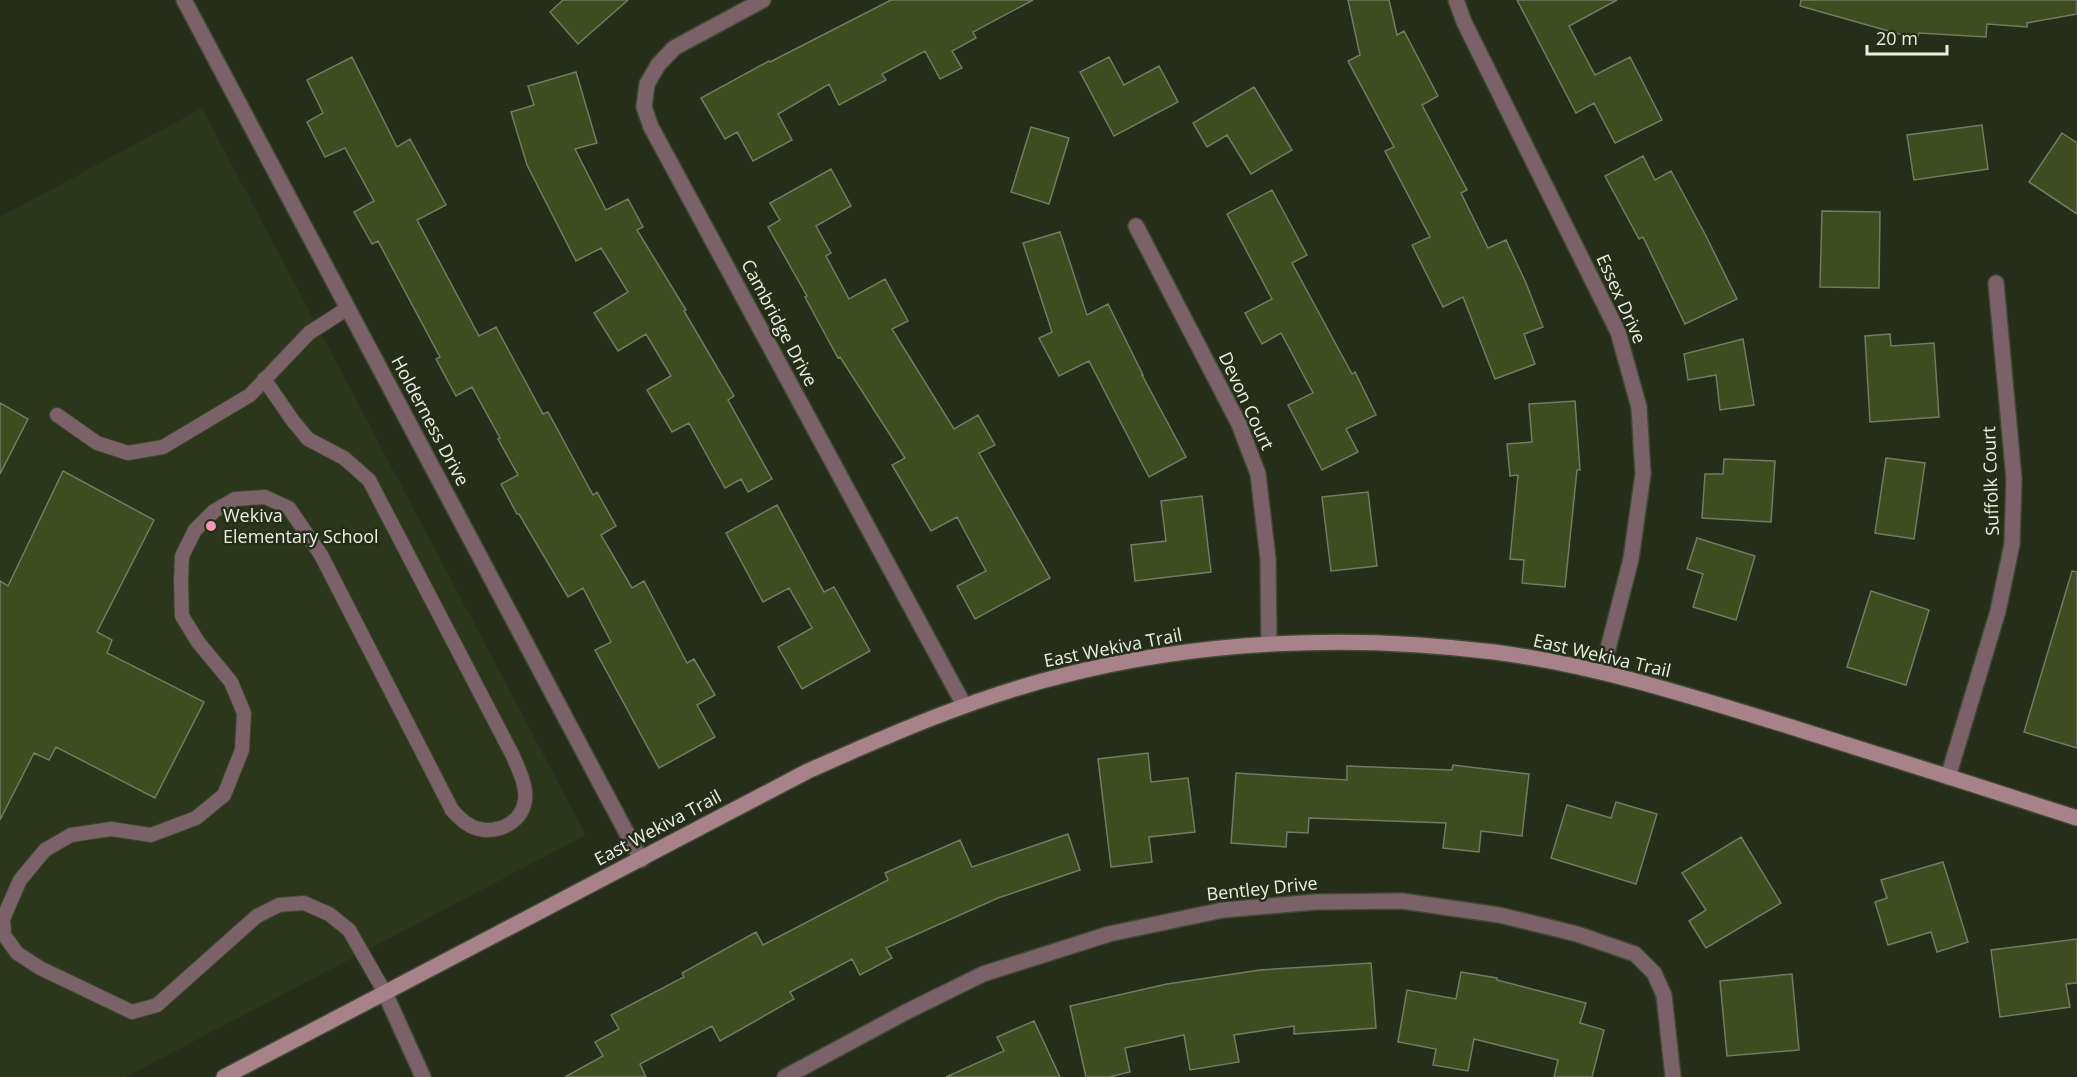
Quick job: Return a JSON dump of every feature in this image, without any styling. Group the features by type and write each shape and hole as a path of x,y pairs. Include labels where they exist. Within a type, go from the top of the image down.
{"street":[{"name":"Holderness Drive","path":"184,0 640,860"},
{"name":"Cambridge Drive","path":"763,0 674,48 658,65 647,84 644,107 651,127 964,705"},
{"name":"Essex Drive","path":"1456,0 1464,22 1618,332 1639,408 1643,474 1631,559 1602,672"},
{"name":"Devon Court","path":"1136,226 1239,424 1258,474 1268,559 1269,643"},
{"name":"Suffolk Court","path":"1948,777 1998,611 2012,544 2014,479 1996,283"},
{"name":"East Wekiva Trail","path":"224,1077 384,991 808,771 964,705 1062,676 1160,656 1269,643 1390,644 1494,652 1602,672 1694,697 2077,818"},
{"name":"Bentley Drive","path":"785,1077 906,1012 983,974 1109,934 1223,910 1315,902 1402,901 1499,915 1576,934 1635,954 1654,972 1664,995 1673,1077"},
{"path":"384,991 423,1077"}],"lane":[{"path":"57,414 97,444 128,453 163,447 250,395 309,333 348,308"},
{"path":"264,380 308,439 344,458 369,480 513,756 525,786 524,805 514,822 492,831 467,824 452,810 321,555 289,508 265,497 235,499 214,511 195,530 182,556 181,582 182,616 198,642 231,682 244,713 242,750 224,795 196,818 151,835 111,830 71,835 45,850 20,880 3,919 4,935 17,953 39,968 132,1012 158,1005 257,916 279,905 304,903 329,914 349,930 384,991"}],"shaded area":[{"name":"Wekiva Elementary School","path":"202,108 586,835 126,1077 0,1077 0,217"}],"building":[{"path":"563,0 628,0 578,44 550,12"},
{"path":"891,0 1033,0 973,32 976,38 952,51 962,68 940,79 925,51 882,74 886,80 839,105 829,84 778,114 792,140 753,161 737,132 725,139 701,98"},
{"path":"1348,0 1389,0 1397,35 1404,31 1438,96 1422,105 1467,190 1461,193 1488,248 1506,240 1526,283 1543,327 1524,334 1535,364 1495,379 1463,297 1443,307 1412,245 1430,237 1385,151 1394,147 1348,61 1360,55"},
{"path":"1517,0 1617,0 1569,26 1595,75 1630,57 1662,120 1615,143 1594,103 1576,113"},
{"path":"1801,0 2077,0 2077,14 2027,23 2027,27 1987,24 1986,37 1919,33 1917,39 1800,6"},
{"path":"352,57 397,147 410,139 446,205 417,220 479,336 496,327 543,414 548,412 593,495 597,492 616,526 601,535 632,588 644,581 687,663 694,659 715,695 697,705 715,737 659,768 595,650 611,642 583,588 568,597 517,514 501,484 518,475 498,439 500,438 472,387 456,396 436,359 440,357 378,241 372,244 354,212 374,201 345,148 325,157 307,122 323,113 307,80"},
{"path":"1109,57 1124,85 1159,66 1178,102 1114,136 1080,72"},
{"path":"576,72 597,143 575,149 606,210 628,199 643,227 637,230 686,310 684,311 734,396 728,400 772,479 748,492 741,479 725,488 689,423 672,432 647,390 671,376 646,334 618,351 594,313 628,292 601,248 576,261 527,165 511,112 534,105 528,86"},
{"path":"1254,87 1292,150 1251,174 1227,135 1207,147 1193,123"},
{"path":"1982,125 1988,169 1914,180 1907,135"},
{"path":"1031,127 1069,138 1049,204 1011,192"},
{"path":"2062,133 2077,143 2077,214 2029,182"},
{"path":"1643,156 1655,180 1671,171 1737,299 1685,324 1643,237 1639,239 1605,176"},
{"path":"831,169 851,206 816,226 831,253 826,256 849,299 885,279 908,321 892,329 954,429 978,415 995,445 979,453 1050,578 975,619 957,586 986,571 957,517 931,531 892,465 905,458 840,357 838,358 805,297 807,296 768,227 780,220 770,203"},
{"path":"1272,190 1307,255 1292,263 1352,374 1355,372 1376,415 1346,429 1358,452 1322,470 1288,405 1313,393 1281,333 1262,344 1245,313 1272,299 1227,214"},
{"path":"1822,211 1880,212 1879,288 1820,287"},
{"path":"1060,232 1087,315 1108,304 1142,375 1186,457 1149,477 1089,361 1059,376 1039,338 1052,332 1023,243"},
{"path":"1890,334 1891,346 1934,343 1939,417 1870,422 1865,336"},
{"path":"1743,339 1754,405 1720,410 1716,375 1688,380 1684,354"},
{"path":"1575,401 1580,470 1577,470 1565,587 1522,583 1524,560 1510,559 1518,475 1510,476 1507,444 1532,442 1529,404"},
{"path":"0,403 28,419 0,474"},
{"path":"1886,458 1925,463 1914,539 1875,533"},
{"path":"1724,459 1775,461 1771,522 1702,518 1705,474 1723,474"},
{"path":"63,471 154,520 97,632 112,640 107,653 204,702 155,798 56,747 49,760 34,753 0,820 0,581 8,586"},
{"path":"1368,492 1377,566 1331,571 1322,497"},
{"path":"1202,496 1211,572 1135,581 1131,545 1166,541 1161,501"},
{"path":"777,505 824,592 834,587 870,651 802,689 778,647 812,628 789,588 763,602 726,533"},
{"path":"1697,538 1755,556 1736,620 1693,607 1703,574 1687,569"},
{"path":"2072,571 2077,572 2077,748 2024,732"},
{"path":"1871,591 1929,610 1906,685 1847,667"},
{"path":"1148,753 1151,782 1188,778 1195,832 1149,837 1152,862 1111,867 1098,759"},
{"path":"1453,765 1529,774 1522,836 1481,831 1479,852 1443,848 1446,823 1309,818 1308,833 1287,832 1286,847 1231,843 1236,773 1347,780 1347,766 1452,770"},
{"path":"1616,802 1657,814 1636,884 1551,858 1567,805 1611,818"},
{"path":"1068,834 1080,870 998,898 886,948 892,958 860,975 852,959 790,992 794,999 720,1041 712,1026 640,1064 646,1077 565,1077 603,1056 595,1042 619,1029 611,1015 684,977 682,973 756,932 763,945 888,880 885,873 960,840 972,867"},
{"path":"1741,837 1781,903 1706,948 1689,921 1706,910 1682,873"},
{"path":"1943,862 1968,942 1937,952 1931,932 1888,945 1875,902 1887,898 1881,880"},
{"path":"2077,939 2077,983 2066,984 2070,1007 2000,1017 1991,950"},
{"path":"1371,963 1376,1028 1294,1034 1294,1026 1234,1035 1239,1062 1190,1070 1184,1035 1125,1048 1130,1072 1109,1077 1086,1077 1070,1006 1167,984 1260,970"},
{"path":"1461,972 1497,978 1497,980 1586,1003 1580,1023 1604,1030 1592,1077 1554,1077 1558,1060 1474,1039 1468,1071 1433,1065 1436,1049 1398,1042 1407,990 1456,999"},
{"path":"1792,974 1799,1050 1727,1056 1720,981"},
{"path":"1034,1021 1060,1077 946,1077 1004,1051 997,1037"}],"place":[{"name":"Wekiva Elementary School","path":"211,526"}]}
